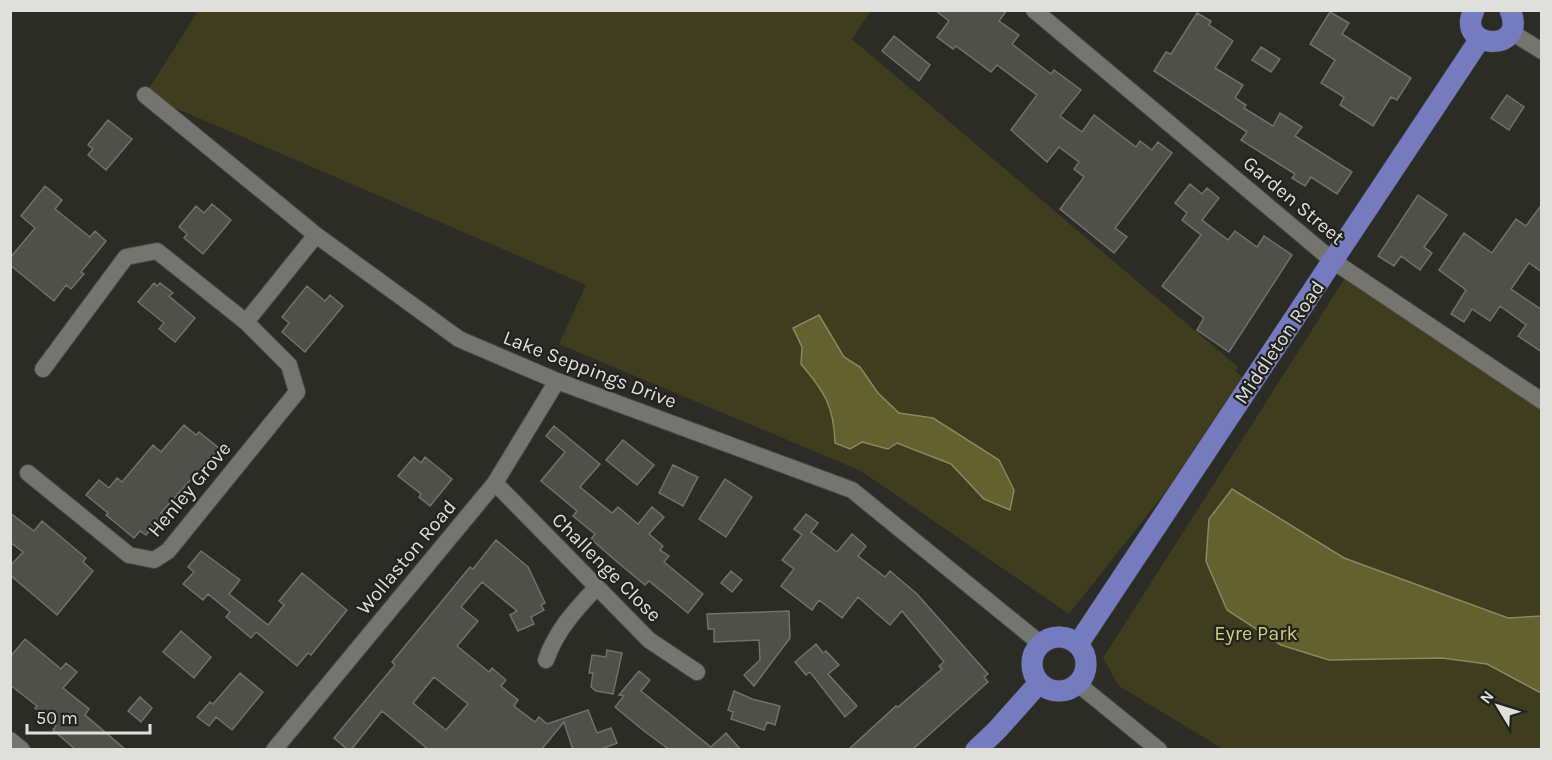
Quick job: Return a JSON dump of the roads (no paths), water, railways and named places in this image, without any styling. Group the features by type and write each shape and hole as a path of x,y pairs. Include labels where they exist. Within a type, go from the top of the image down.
{"main road":[{"path":"1474,10 1471,25 1480,39 1497,42 1511,32 1514,25 1510,10"},
{"name":"Middleton Road","path":"1078,644 1480,39"},
{"path":"1060,637 1078,644 1084,654 1086,664 1084,675 1078,684 1069,690 1058,692 1047,689 1039,683 1033,674 1032,663 1041,644 1060,637"},
{"path":"976,750 1039,683"}],"street":[{"name":"Garden Street","path":"1035,10 1333,261 1542,401"},
{"path":"1511,32 1542,51"},
{"name":"Lake Seppings Drive","path":"145,95 316,236 459,339 557,381 852,490 1041,644"},
{"path":"246,322 316,236"},
{"name":"Henley Grove","path":"28,473 129,555 154,560 168,551 297,392 290,365 246,322 156,251 126,257 43,369"},
{"name":"Wollaston Road","path":"274,750 495,483 557,381"},
{"name":"Challenge Close","path":"495,483 649,640 697,672"},
{"path":"546,660 558,633 596,588"},
{"path":"1078,684 1159,750"},
{"path":"10,740 22,750"}],"park label":[{"name":"Eyre Park","path":"1256,633"}]}
